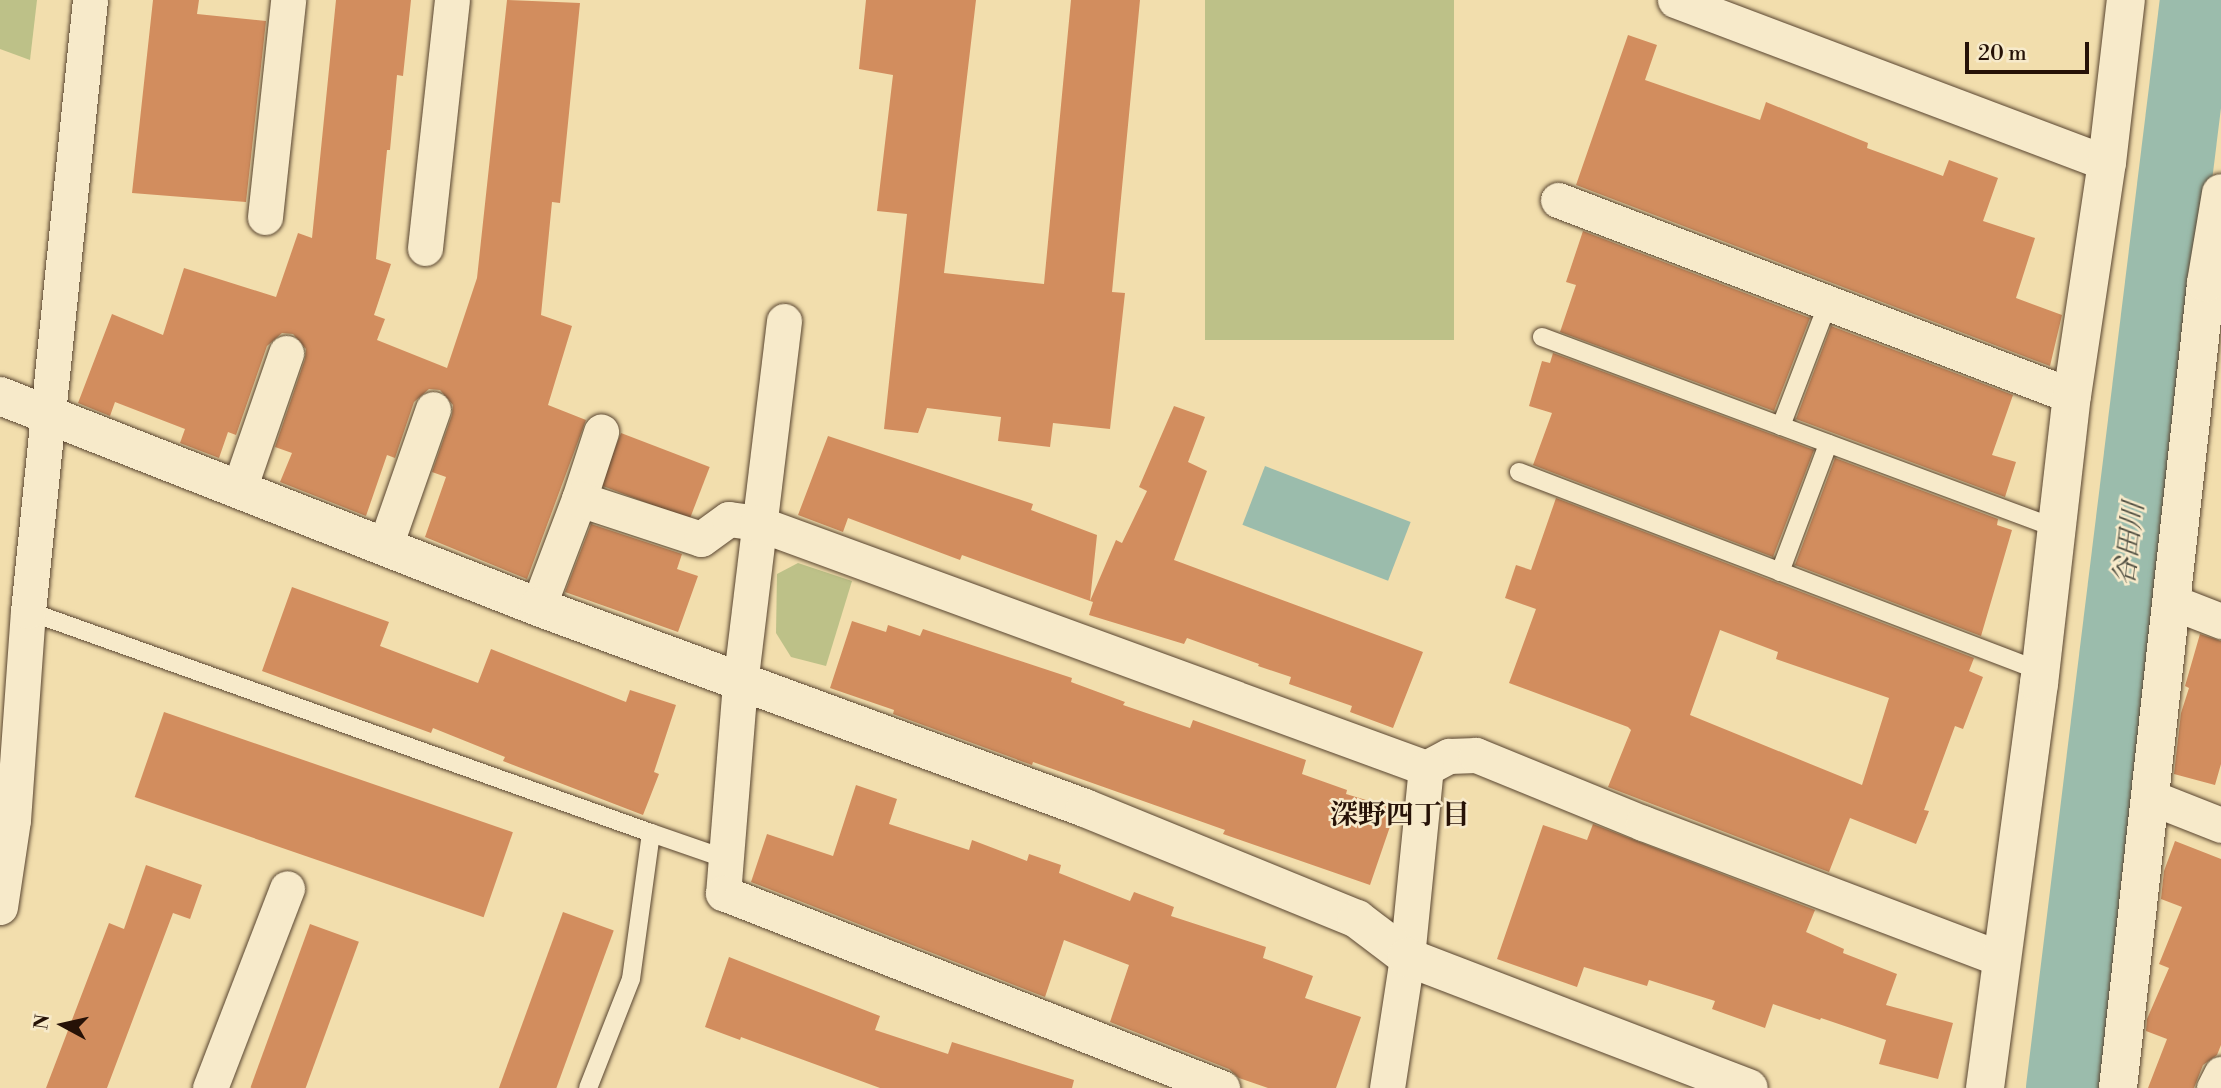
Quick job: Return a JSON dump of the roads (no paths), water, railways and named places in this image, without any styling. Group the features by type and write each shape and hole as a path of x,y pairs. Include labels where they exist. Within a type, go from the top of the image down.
{"street":[{"path":"0,907 6,818 90,0"},
{"path":"265,217 288,0"},
{"path":"425,248 452,0"},
{"path":"1675,0 2107,163"},
{"path":"1985,1088 2058,529 2072,396 2107,163 2126,0"},
{"path":"2118,1088 2172,602 2213,287 2221,194"},
{"path":"1558,200 2072,396"},
{"path":"784,321 740,683 723,893 1222,1088"},
{"path":"239,489 286,353"},
{"path":"0,396 538,607 1085,808 1357,919 1407,957 1749,1088"},
{"path":"385,547 433,409"},
{"path":"538,607 601,432"},
{"path":"579,499 701,539 729,519 758,523 1426,768 1449,756 1476,755 1643,823 2001,958"},
{"path":"2172,602 2221,621"},
{"path":"1387,1088 1407,957 1426,768"},
{"path":"2150,797 2221,825"},
{"path":"210,1088 286,888"},
{"path":"2214,1088 2221,1074"}],"lane":[{"path":"1781,426 1828,303"},
{"path":"1542,337 2058,529"},
{"path":"1780,572 1828,444"},
{"path":"1519,472 2039,671"},
{"path":"28,611 726,859"},
{"path":"588,1088 631,979 651,833"}],"waterway":[{"name":"谷田川","path":"2063,1088 2197,0"}],"district":[{"name":"深野四丁目","path":"1400,816"}]}
